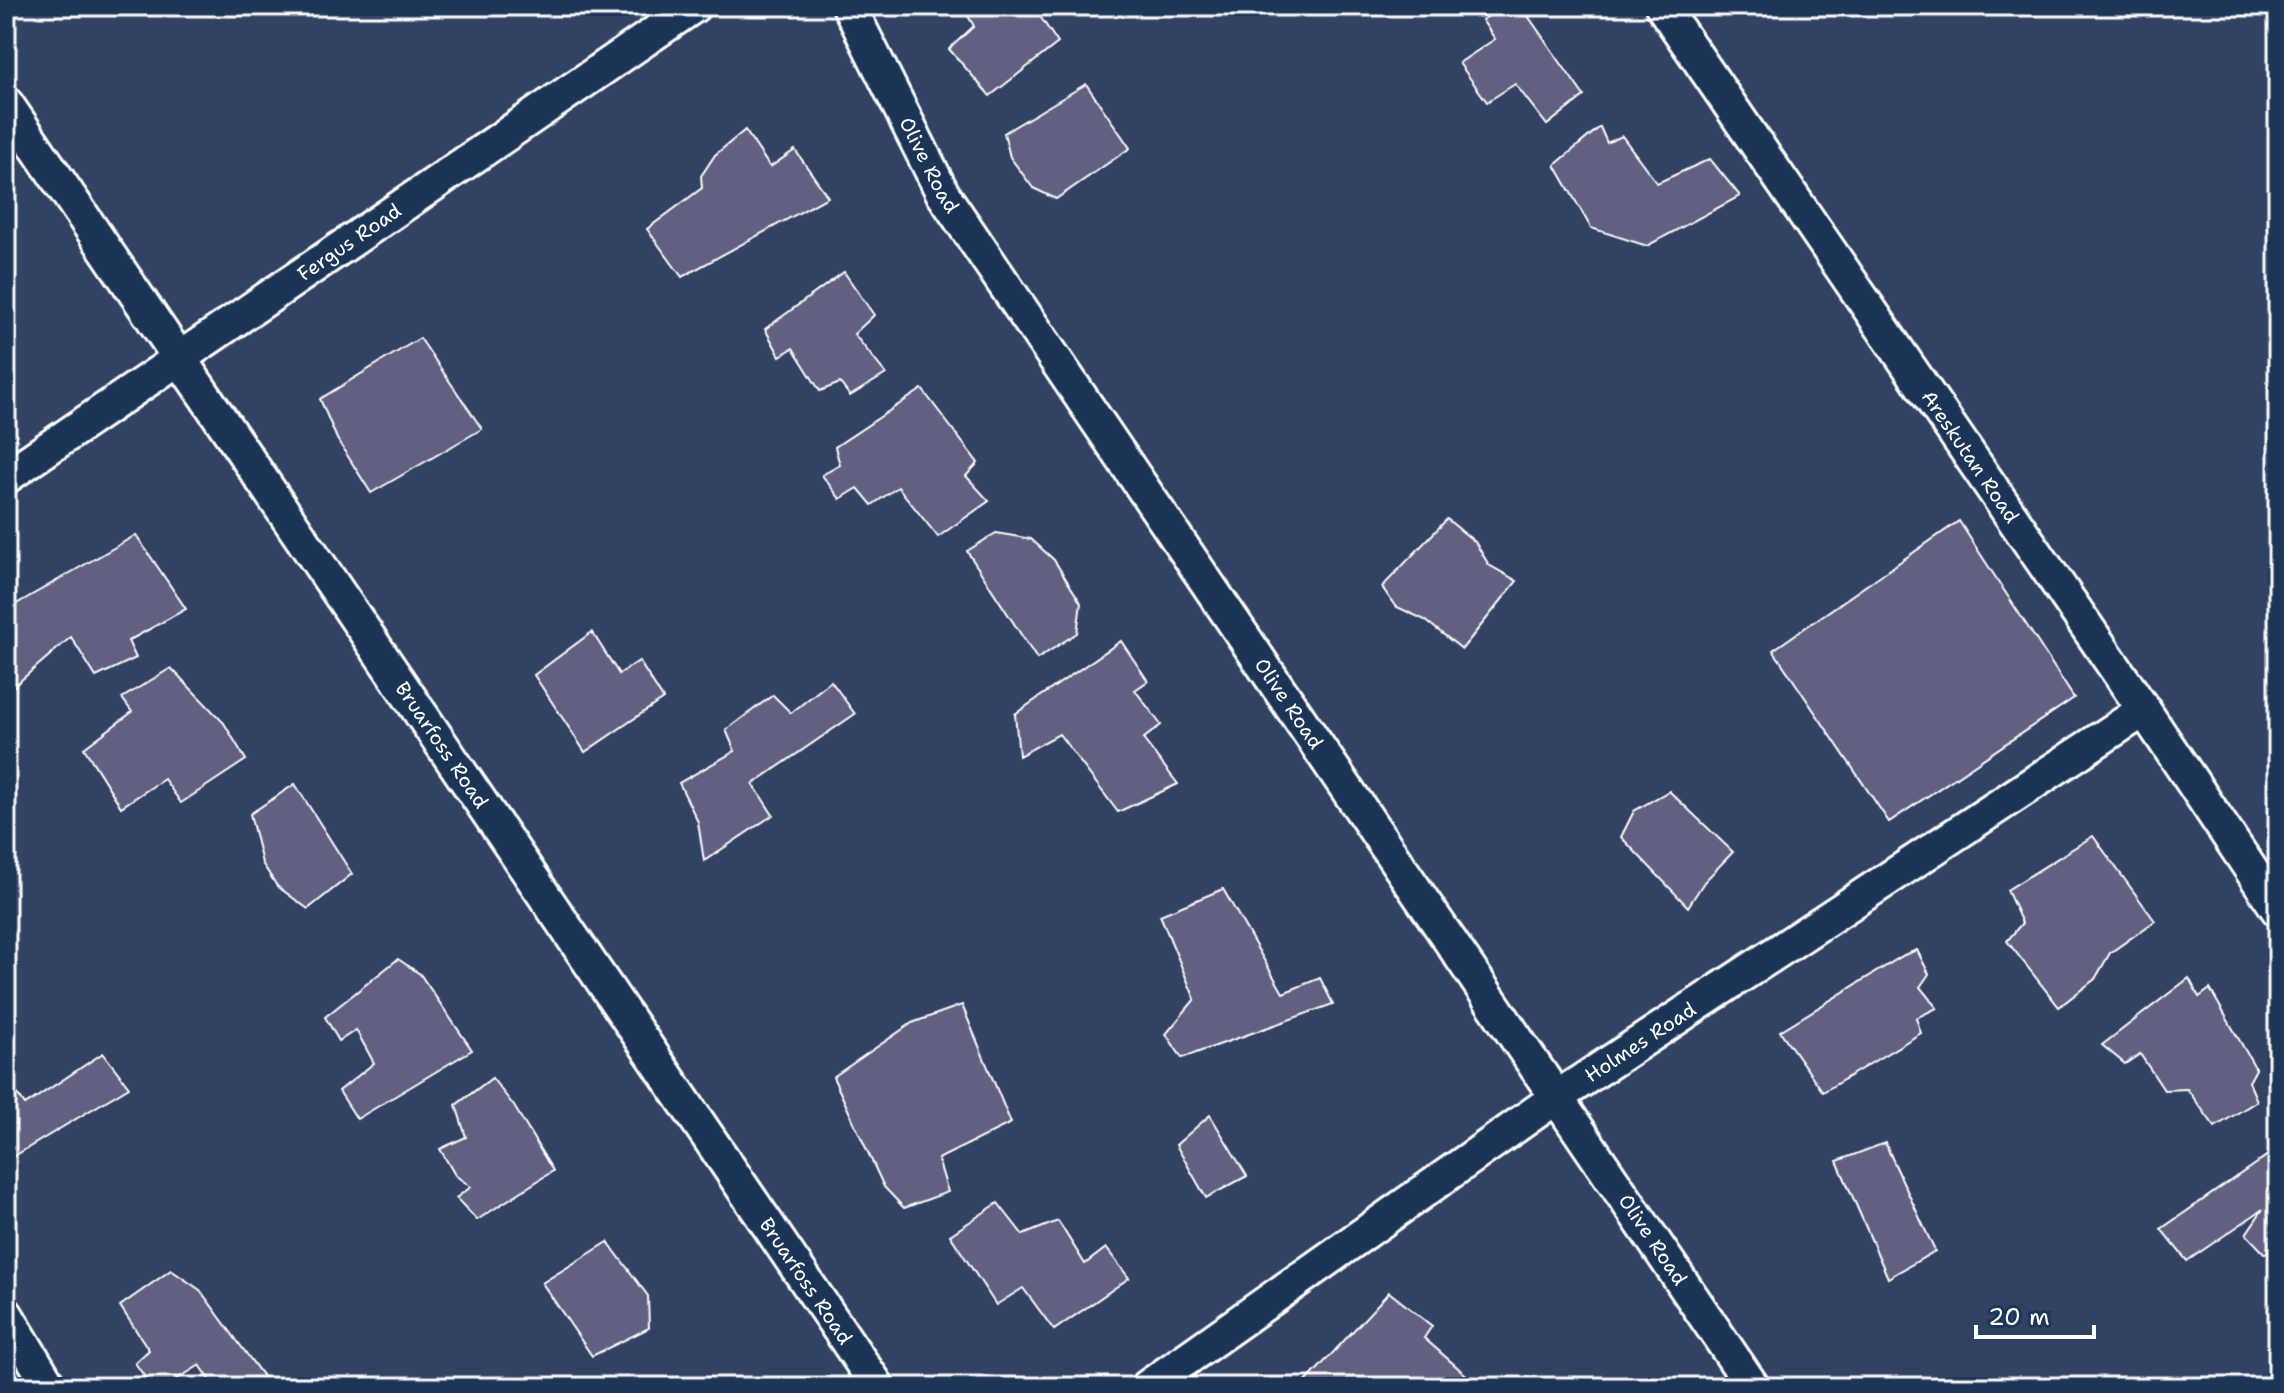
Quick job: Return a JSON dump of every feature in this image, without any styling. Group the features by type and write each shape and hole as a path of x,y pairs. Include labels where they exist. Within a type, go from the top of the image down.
{"street":[{"name":"Fergus Road","path":"6,477 694,6"},
{"name":"Olive Road","path":"849,6 943,194 1753,1387"},
{"name":"Areskutan Road","path":"1662,6 2278,910"},
{"name":"Bruarfoss Road","path":"6,103 878,1387"},
{"name":"Holmes Road","path":"1147,1387 1557,1097 2144,710"},
{"path":"6,1314 50,1387"}],"building":[{"path":"962,6 1033,6 1058,43 990,96 949,49 974,26"},
{"path":"1506,6 1521,6 1584,96 1547,125 1515,84 1487,102 1459,63 1495,39 1482,20"},
{"path":"1086,84 1130,148 1056,199 1033,188 1010,157 1004,133"},
{"path":"1600,127 1607,143 1622,136 1657,183 1710,159 1740,196 1647,246 1591,228 1555,165"},
{"path":"745,130 770,167 795,150 828,197 682,277 647,229 702,188 701,176 715,155"},
{"path":"844,272 874,315 854,334 886,374 850,396 840,383 820,391 793,348 780,356 765,329"},
{"path":"420,338 482,429 371,493 337,439 320,399"},
{"path":"922,389 978,463 966,476 989,501 938,537 898,487 872,505 858,488 840,499 822,475 840,465 835,447"},
{"path":"1447,519 1475,542 1489,565 1517,581 1462,649 1425,620 1395,606 1382,587"},
{"path":"1959,521 2074,698 1889,822 1773,650"},
{"path":"996,533 1031,539 1054,560 1081,603 1077,633 1037,659 967,551"},
{"path":"136,535 186,609 128,641 136,658 96,677 71,637 6,693 6,610"},
{"path":"592,632 619,674 639,661 663,699 585,752 534,675"},
{"path":"1121,641 1148,681 1135,690 1161,725 1143,739 1178,784 1118,812 1059,734 1019,756 1015,714"},
{"path":"171,668 224,723 246,760 181,803 164,779 121,807 84,748 132,712 122,698"},
{"path":"831,681 855,714 753,784 773,815 704,861 698,822 679,783 735,751 726,730 773,695 791,713"},
{"path":"295,784 352,874 308,909 277,886 262,863 250,814"},
{"path":"1669,791 1733,852 1704,882 1688,907 1621,837 1634,811"},
{"path":"2093,836 2155,921 2110,953 2095,979 2059,1007 2007,941 2022,923 2007,890"},
{"path":"1223,889 1283,993 1320,978 1333,1004 1182,1058 1166,1034 1195,999 1160,915"},
{"path":"1917,950 1929,974 1920,987 1937,1008 1916,1018 1921,1033 1823,1092 1780,1031"},
{"path":"398,959 420,974 472,1050 357,1119 339,1091 374,1063 356,1030 339,1041 325,1017"},
{"path":"2189,978 2199,997 2210,989 2256,1069 2249,1082 2257,1101 2215,1127 2187,1089 2164,1090 2140,1054 2125,1064 2102,1045"},
{"path":"962,1005 1011,1123 938,1159 948,1192 904,1208 884,1187 833,1077 912,1023"},
{"path":"103,1053 129,1087 6,1161 6,1077 25,1105"},
{"path":"492,1078 514,1106 553,1171 477,1220 456,1198 471,1187 455,1175 440,1149 466,1137 456,1105"},
{"path":"1210,1115 1247,1176 1206,1198 1176,1145"},
{"path":"1885,1143 1935,1251 1888,1278 1837,1161"},
{"path":"2278,1148 2278,1247 2265,1254 2246,1234 2263,1209 2187,1261 2161,1229"},
{"path":"998,1203 1023,1235 1058,1221 1085,1264 1106,1248 1129,1278 1054,1330 1023,1288 996,1305 950,1235"},
{"path":"608,1242 648,1296 649,1328 592,1356 542,1283"},
{"path":"171,1270 200,1290 269,1387 215,1387 200,1365 164,1387 152,1387 135,1363 149,1350 120,1306"},
{"path":"1389,1292 1432,1326 1424,1338 1480,1387 1303,1385"}]}
